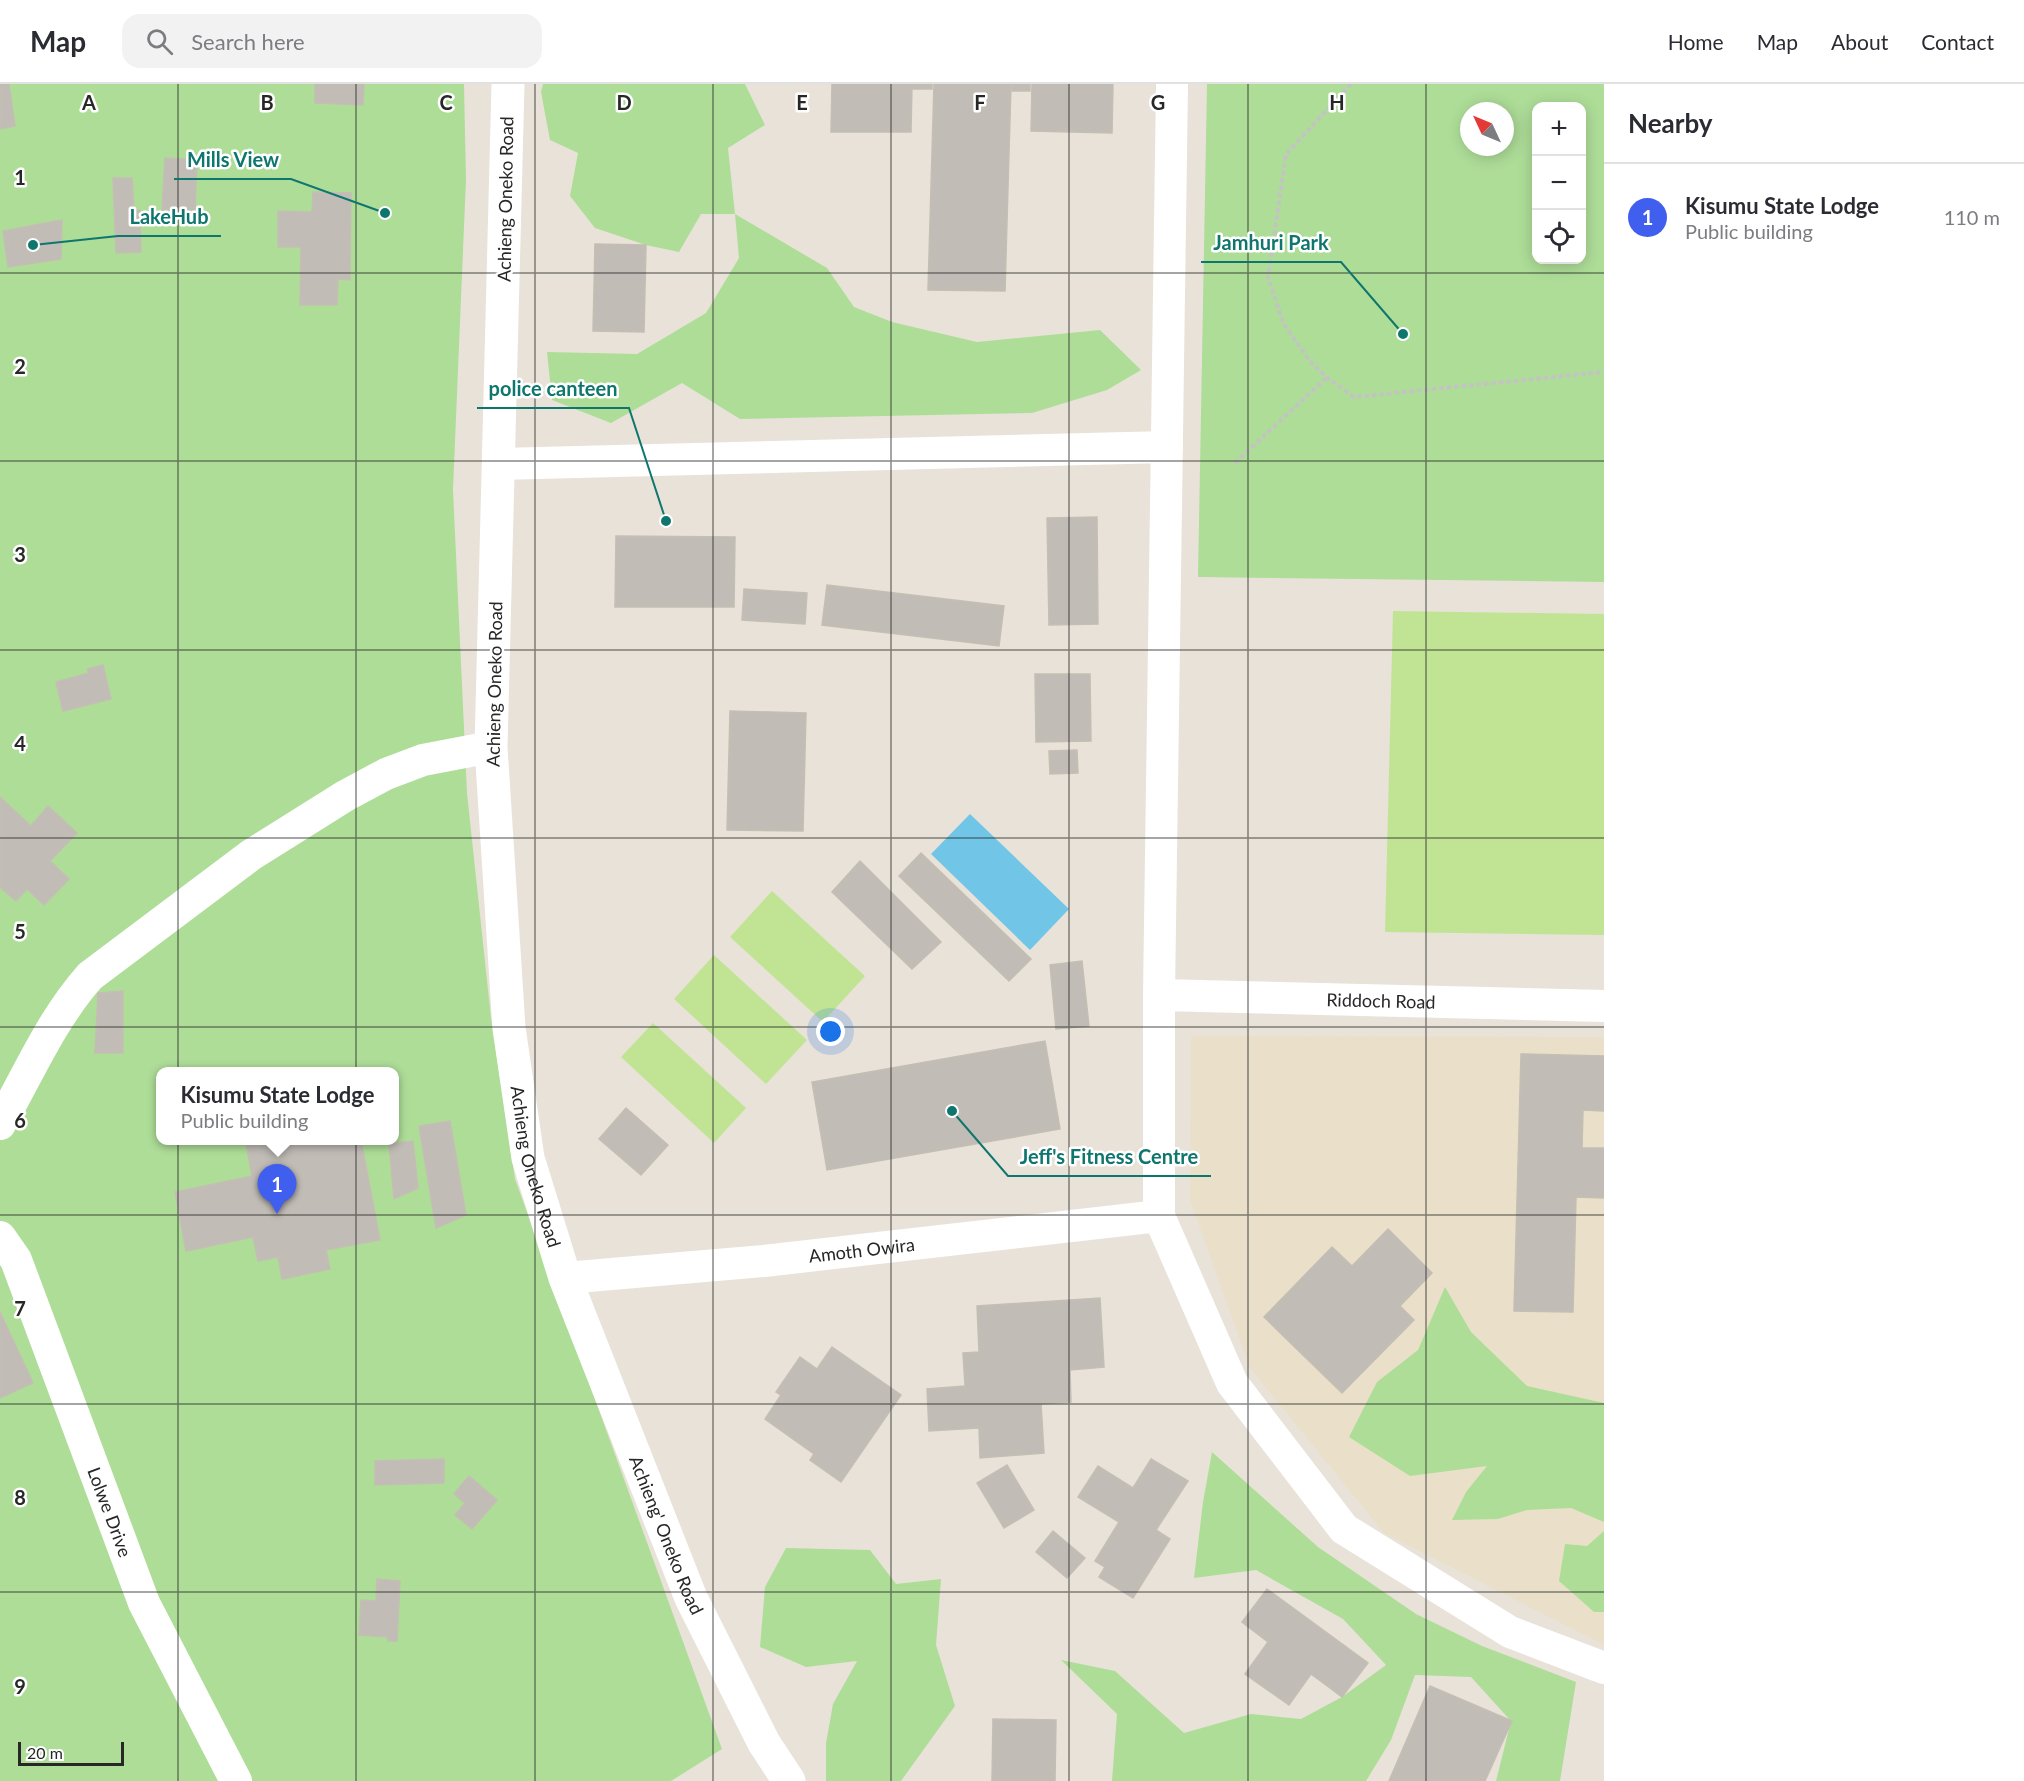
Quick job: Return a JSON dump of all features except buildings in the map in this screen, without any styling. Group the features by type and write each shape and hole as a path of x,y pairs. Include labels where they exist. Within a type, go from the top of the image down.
{"main road":[{"name":"Achieng Oneko Road","path":"508,84 490,747 509,1028 528,1158 565,1278"},
{"name":"Achieng' Oneko Road","path":"565,1278 691,1598 764,1743 789,1781"}],"street":[{"path":"1172,84 1159,994 1159,1216 1232,1383 1344,1529 1510,1632 1604,1668"},
{"path":"498,464 1167,447"},
{"path":"0,1124 40,1047 70,999 90,976 251,855 345,796 386,774 423,760 490,747"},
{"name":"Riddoch Road","path":"1159,994 1604,1006"},
{"name":"Amoth Owira","path":"565,1278 764,1261 1159,1216"},
{"name":"Lolwe Drive","path":"0,1237 16,1260 144,1603 236,1781"}],"path":[{"path":"1351,84 1286,154 1268,277 1283,323 1309,360 1326,377 1354,397 1604,372"},
{"path":"1234,463 1326,377"}],"shaded area":[{"path":"1191,1036 1604,1037 1604,1645 1384,1533 1250,1368 1190,1200"}],"green space":[{"path":"0,84 464,84 466,179 453,490 467,793 491,1018 515,1179 722,1749 671,1781 0,1781"},
{"path":"543,84 745,84 765,125 728,148 735,214 701,214 679,252 646,245 595,228 570,196 578,153 550,140 541,92"},
{"path":"1207,84 1604,84 1604,582 1198,577"},
{"path":"735,214 827,268 854,307 892,322 977,342 1100,330 1141,370 1107,390 1032,413 740,419 682,383 611,423 552,400 547,352 637,354 706,313 739,258"},
{"path":"1393,611 1604,614 1604,935 1385,932"},
{"path":"772,891 865,976 823,1022 730,937"},
{"path":"714,955 807,1040 766,1084 674,999"},
{"path":"653,1023 746,1108 714,1143 621,1057"},
{"path":"1445,1287 1471,1332 1527,1386 1604,1403 1604,1522 1571,1508 1527,1510 1498,1519 1452,1520 1466,1492 1487,1466 1410,1476 1349,1437 1377,1382 1418,1350"},
{"path":"1212,1452 1318,1547 1416,1614 1482,1646 1576,1682 1560,1781 1496,1781 1511,1721 1471,1677 1415,1675 1391,1740 1366,1781 1112,1781 1117,1714 1061,1660 1115,1671 1184,1733 1251,1714 1301,1719 1342,1697 1386,1665 1343,1619 1256,1570 1194,1578 1203,1502"},
{"path":"1604,1531 1604,1612 1594,1612 1559,1581 1565,1544 1587,1546"},
{"path":"786,1548 870,1550 896,1584 941,1579 936,1645 955,1706 901,1781 826,1781 826,1743 833,1704 857,1661 806,1667 760,1647 765,1587"}],"water":[{"path":"970,814 1069,909 1030,950 931,854"}],"place":[{"name":"Mills View","path":"385,213"},
{"name":"LakeHub","path":"33,245"},
{"name":"Jamhuri Park","path":"1403,334"},
{"name":"police canteen","path":"666,521"},
{"name":"Jeff's Fitness Centre","path":"952,1111"},
{"name":"Kisumu State Lodge","path":"277,1214"}]}
